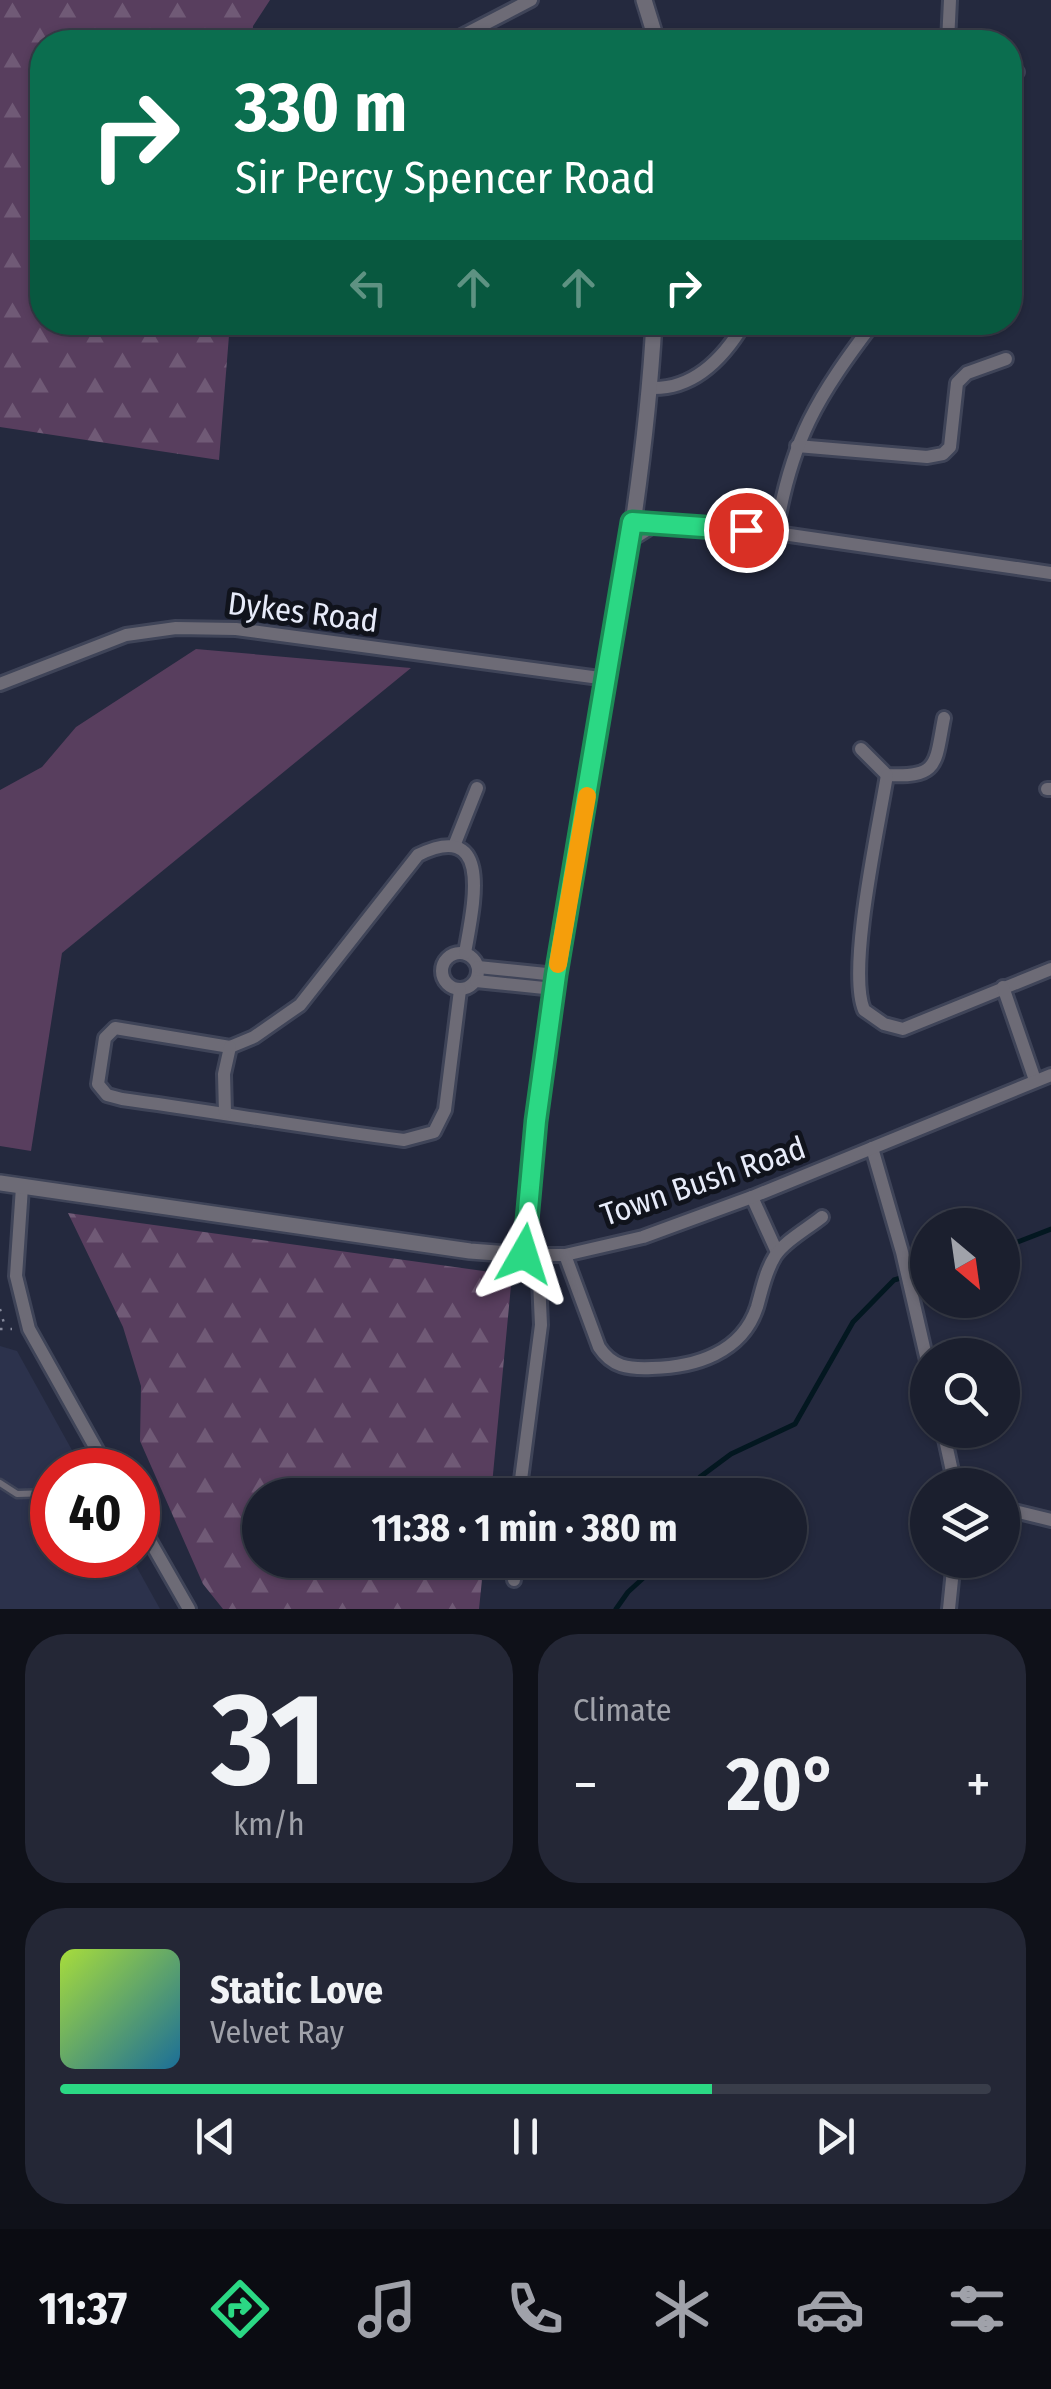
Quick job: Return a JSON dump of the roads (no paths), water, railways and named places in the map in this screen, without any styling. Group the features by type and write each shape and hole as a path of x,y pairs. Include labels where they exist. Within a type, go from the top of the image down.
{"street":[{"path":"473,30 531,0"},
{"path":"644,0 653,30"},
{"path":"949,30 950,0"},
{"path":"521,1478 541,1325 531,1256 555,982 630,539 653,335"},
{"path":"650,388 681,386 711,366 737,335"},
{"path":"776,532 797,446 822,392 864,335"},
{"path":"797,446 927,457 944,454 950,446 957,383 967,373 1006,359"},
{"path":"632,522 776,532 1051,573"},
{"path":"630,539 654,524"},
{"name":"Dykes Road","path":"0,684 126,635 201,628 607,679"},
{"path":"861,749 887,775 919,775 930,768 944,718"},
{"path":"887,775 869,882 858,984 864,1010 884,1024 903,1029 1051,969"},
{"path":"454,846 477,788"},
{"path":"477,974 465,953 475,881 471,861 454,846 435,847 418,855 300,1005 277,1024 230,1047 116,1028 105,1038 98,1084 106,1095 404,1140 434,1132 442,1122 460,990 477,974 555,982"},
{"path":"460,990 446,984 442,968 448,957 465,953"},
{"path":"1002,987 1035,1080"},
{"path":"224,1113 224,1074 230,1047"},
{"name":"Town Bush Road","path":"0,1183 470,1251 565,1255 643,1236 752,1197 1051,1075"},
{"path":"872,1148 922,1338"},
{"path":"22,1187 16,1276 24,1314 93,1448"},
{"path":"752,1197 778,1252"},
{"path":"565,1255 599,1346 608,1359 616,1365 641,1369 691,1365 722,1352 751,1319 778,1252 822,1217"},
{"path":"1020,1512 1051,1520"},
{"path":"160,1558 189,1609"},
{"path":"949,1609 952,1578"}],"lane":[{"path":"0,1484 17,1494 30,1494"}],"waterway":[{"path":"1020,1241 1051,1229"},
{"path":"700,1478 731,1454 795,1424 853,1322 894,1280 910,1275"},
{"path":"616,1609 643,1578"}]}
